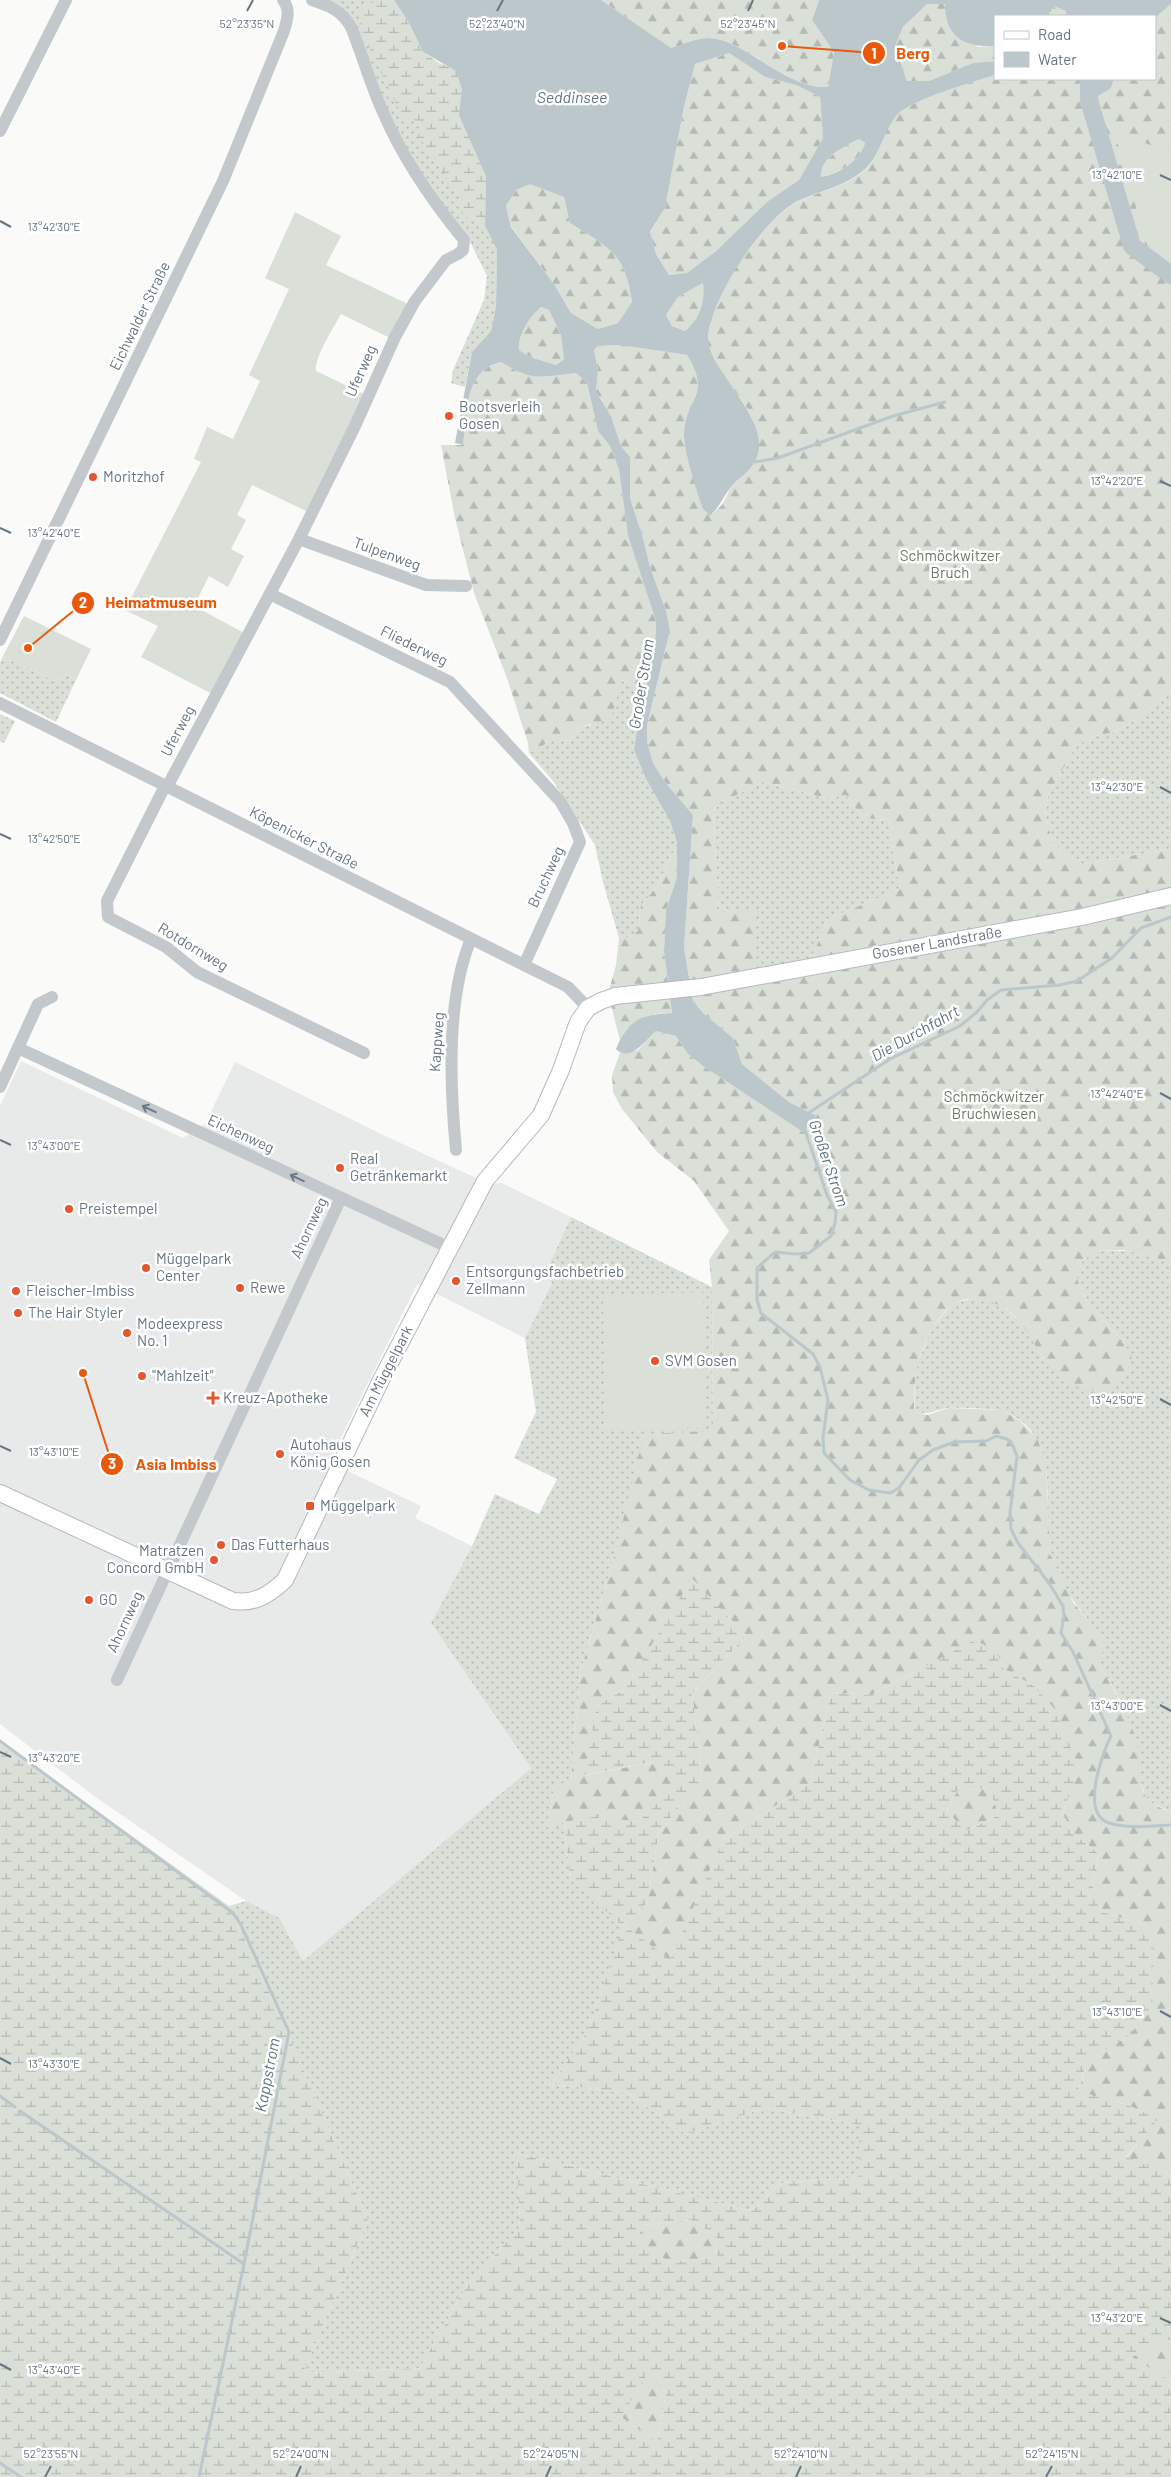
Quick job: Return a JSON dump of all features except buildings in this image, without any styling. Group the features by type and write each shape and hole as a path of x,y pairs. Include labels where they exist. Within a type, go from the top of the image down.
{"main road":[{"name":"Gosener Landstraße","path":"588,1008 616,996 655,994 701,987 1082,917 1171,896"},
{"name":"Am Müggelpark","path":"0,1492 218,1595 243,1602 269,1595 284,1580 344,1453 488,1176 541,1114 562,1070 578,1022 588,1008"}],"street":[{"path":"0,131 66,0"},
{"name":"Uferweg","path":"166,786 299,539 355,426 394,337 415,301 446,260 462,250 464,240 424,188 393,132 382,109 351,26 344,15 333,8 312,0"},
{"name":"Eichwalder Straße","path":"0,640 223,181 284,31 288,17 288,2"},
{"name":"Tulpenweg","path":"299,539 426,586 466,586"},
{"name":"Fliederweg","path":"270,594 450,682 521,760"},
{"name":"Köpenicker Straße","path":"0,703 568,987 588,1008"},
{"name":"Bruchweg","path":"521,760 560,801 573,823 580,842 524,965"},
{"name":"Rotdornweg","path":"166,786 107,901 108,917 166,947 197,972 364,1052"},
{"name":"Kappweg","path":"456,1150 451,1078 454,1026 462,969 471,939"},
{"path":"0,1087 38,1004 52,997"},
{"name":"Eichenweg","path":"18,1048 450,1248"},
{"name":"Ahornweg","path":"117,1680 341,1198"}],"shaded area":[{"path":"21,1061 183,1138 205,1124 235,1062 381,1134 489,1184 502,1183 571,1217 544,1276 552,1281 525,1338 417,1284 329,1462 421,1506 415,1518 472,1546 431,1623 531,1768 292,1971 246,1901 94,1796 0,1724 0,1106"}],"green space":[{"path":"326,0 394,0 497,250 496,306 491,331 472,352 465,387 451,383 453,370 484,300 487,276 465,232 442,204 396,134 348,14"},
{"path":"377,0 394,0 408,21 423,52 439,63 458,70 482,148 486,176 485,225 468,219 462,212 461,198 418,136 423,127 422,122 403,118 359,26 362,9"},
{"path":"601,0 819,0 812,20 834,52 828,87 796,80 723,41 705,38 672,49"},
{"path":"927,4 946,4 978,47 994,46 994,61 973,63 929,81 907,81 895,46 903,27"},
{"path":"1171,4 1171,692 1140,717 1115,732 1090,737 1076,746 1048,795 1045,816 1053,843 1066,855 1083,864 1171,849 1171,1262 1123,1250 1096,1251 1082,1261 1077,1279 1089,1304 1125,1343 1132,1359 1125,1377 1113,1390 1089,1390 1077,1387 1066,1381 1044,1360 1021,1323 1011,1313 998,1305 982,1300 970,1299 959,1301 946,1310 928,1337 919,1360 915,1385 914,1411 928,1415 948,1408 1002,1410 1019,1420 1037,1438 1046,1463 1050,1554 1073,1602 1099,1633 1105,1645 1099,1665 1121,1704 1135,1735 1139,1752 1142,1789 1153,1804 1171,1812 1171,2175 1126,2158 1157,2119 1128,2105 1078,2092 1087,2062 1128,2036 1147,1926 1100,1911 1092,1883 1099,1854 1073,1833 1063,1814 1079,1767 1034,1686 1004,1669 996,1651 916,1671 871,1695 831,1692 810,1783 723,1840 670,1961 624,1925 647,1903 659,1833 702,1777 692,1693 746,1636 692,1579 625,1689 597,1705 585,1775 654,1762 677,1784 638,1822 592,1818 547,1827 554,1786 571,1780 580,1673 614,1557 644,1434 713,1431 712,1287 709,1260 729,1231 694,1181 657,1152 622,1109 613,1092 612,1075 620,1053 638,1050 656,1031 676,1036 688,1054 703,1066 803,1132 817,1116 789,1102 742,1064 733,1038 704,1014 693,1001 684,948 693,815 665,782 653,763 647,743 647,725 670,630 666,611 650,567 630,498 630,457 621,446 611,416 596,392 598,370 594,350 598,346 622,345 687,355 694,368 697,387 696,395 686,421 684,440 703,509 710,516 722,505 730,489 755,462 753,421 743,402 713,359 708,338 710,322 713,310 726,283 764,230 797,202 841,185 858,176 875,158 888,128 897,115 915,103 929,97 994,75 994,80 1080,80 1083,101 1111,88 1114,80 1156,80 1156,17","holes":["763,782 826,798 846,795 863,818 888,820 900,889 828,919 814,952 793,975 756,981 756,909 719,912 713,810 724,801"]},
{"path":"1054,6 1067,11 1067,15 1049,15"},
{"path":"729,53 765,77 796,85 820,97 823,138 799,180 768,201 716,251 687,273 669,275 656,254 650,233 665,208 684,107 695,64"},
{"path":"1114,131 1171,153 1171,266 1147,245"},
{"path":"859,139 865,143 859,156 854,161 835,173 821,177 821,170 828,158"},
{"path":"530,183 564,197 570,223 605,246 620,262 629,285 632,302 618,323 598,329 571,313 554,284 511,226 506,206 516,190"},
{"path":"295,212 341,236 326,265 410,305 390,338 341,314 325,342 318,358 316,371 366,395 308,512 252,485 237,515 246,520 231,549 244,556 228,587 209,576 194,606 246,634 214,695 141,657 158,626 125,610 201,462 194,459 207,427 233,439 260,381 249,375 289,289 265,278"},
{"path":"703,283 702,303 694,321 685,331 672,326 666,315 678,297"},
{"path":"541,307 549,310 561,335 564,359 556,365 530,357 519,350 520,338 525,326 532,315"},
{"path":"501,362 521,373 537,377 576,373 587,383 598,431 610,446 619,470 628,536 656,621 655,647 647,689 622,680 611,719 580,727 568,741 556,738 529,753 528,743 507,678 474,593 455,518 441,445 463,445 467,407 474,384 480,374 489,367"},
{"path":"24,616 91,649 76,680 67,675 55,681 3,656"},
{"path":"3,656 55,681 67,675 76,680 56,722 0,693 0,663"},
{"path":"622,680 647,689 634,750 646,779 670,821 677,844 657,887 641,906 638,931 627,938 619,938 595,845 553,781 529,753 556,738 568,741 580,727 591,725"},
{"path":"1171,692 1171,849 1083,864 1066,855 1053,843 1045,816 1048,795 1076,746 1090,737 1115,732 1140,717"},
{"path":"0,714 15,721 4,743 0,741"},
{"path":"763,782 826,798 846,795 863,818 888,820 900,889 828,919 814,952 793,975 756,982 719,913 713,810 724,801"},
{"path":"677,844 677,877 666,910 664,951 672,1013 656,1014 642,1018 629,1026 620,1040 608,994 616,965 619,938 627,938 638,931 641,905 657,887"},
{"path":"571,1217 712,1287 713,1431 614,1557 580,1673 571,1781 554,1787 547,1827 564,1822 570,1879 624,1925 588,2031 551,2084 627,2093 686,2134 765,2108 859,2125 859,2177 781,2183 752,2211 517,2153 520,2227 467,2285 420,2368 303,2373 368,2220 285,2027 229,1906 246,1901 279,1918 303,1961 531,1768 431,1623 472,1546 495,1494 539,1514 557,1479 514,1458 536,1412 525,1338 552,1282 544,1276"},
{"path":"1096,1251 1127,1251 1171,1262 1171,1812 1151,1803 1145,1795 1139,1779 1138,1747 1122,1703 1099,1665 1099,1633 1063,1585 1053,1563 1048,1533 1046,1472 1043,1453 1035,1436 1022,1422 1000,1410 951,1408 928,1413 914,1411 916,1367 931,1329 953,1303 975,1298 998,1302 1025,1326 1043,1359 1125,1343 1089,1304 1077,1279 1082,1261"},
{"name":"SVM Gosen","path":"703,1292 706,1428 606,1430 603,1295"},
{"path":"692,1578 746,1636 692,1693 702,1777 659,1833 647,1903 624,1925 670,1960 723,1840 810,1783 831,1692 871,1695 975,1640 996,1651 1004,1669 1034,1686 1054,1708 1079,1767 1063,1814 1073,1833 1099,1854 1092,1883 1100,1911 1147,1926 1154,1941 1152,2010 1128,2036 1087,2062 1078,2091 1128,2105 1158,2119 1126,2157 1171,2175 1171,2339 1132,2357 1171,2381 1171,2477 0,2477 0,1741 229,1906 285,2027 368,2220 303,2373 420,2368 467,2285 520,2227 517,2153 752,2211 781,2183 859,2177 859,2125 765,2108 686,2134 627,2093 551,2084 588,2031 623,1926 570,1879 564,1822 600,1816 638,1822 676,1784 653,1762 584,1775 597,1705 625,1689","holes":["989,1788 999,1815 965,1831 947,1811 957,1791","690,2220 716,2235 717,2257 670,2262 635,2241 645,2225","648,2373 666,2392 657,2442 621,2417"]},
{"path":"989,1788 999,1815 965,1831 947,1811 957,1791"},
{"path":"690,2220 716,2235 717,2257 670,2262 634,2241 645,2225"},
{"path":"1171,2339 1171,2381 1131,2357"},
{"path":"648,2372 666,2392 657,2442 621,2417"}],"water":[{"name":"Seddinsee","path":"394,0 601,0 671,48 704,38 723,41 796,80 812,86 828,87 834,52 812,20 819,0 1171,0 1171,4 1156,17 1156,15 1067,15 1066,11 1054,6 1049,15 994,15 994,46 974,45 958,38 948,24 945,4 927,4 903,27 895,46 907,81 929,81 973,63 994,61 994,75 929,97 905,109 892,121 874,158 864,170 840,185 796,202 782,212 753,243 740,263 717,304 711,323 708,343 716,362 756,427 759,450 755,461 748,471 726,493 710,516 703,509 700,502 684,440 686,421 698,388 694,368 687,355 621,345 598,346 594,350 598,370 596,392 611,416 621,446 630,457 630,498 650,567 666,611 670,630 647,725 647,742 653,763 665,782 693,815 684,948 693,1001 704,1014 733,1038 742,1064 789,1102 817,1116 803,1132 703,1066 688,1054 676,1036 656,1031 638,1049 632,1052 621,1053 616,1049 626,1031 637,1020 652,1015 672,1013 664,951 666,910 677,877 677,843 670,821 646,779 634,750 655,647 656,621 628,536 619,470 610,446 598,431 587,383 576,373 545,377 521,373 501,362 489,367 480,374 470,395 463,445 455,443 472,352 491,331 496,306 497,250 485,225 486,176 459,115 462,89 456,71 423,52 408,21","holes":["729,53 765,77 796,85 820,97 823,138 799,180 768,201 716,251 687,273 669,275 656,254 650,232 665,208 684,107 695,64","859,139 865,143 854,161 842,170 821,177 821,170 828,158","530,184 564,197 570,223 605,246 620,262 629,285 632,302 618,323 598,329 571,313 554,284 511,227 506,206 516,190","703,283 703,297 700,310 694,321 685,331 672,326 666,315 678,297","541,307 549,310 561,335 564,359 556,365 530,357 519,350 522,332 532,316"]},
{"path":"1080,80 1114,80 1111,88 1093,99 1083,101"}],"waterway":[{"path":"1089,80 1089,100 1132,246 1171,275"},
{"path":"755,462 778,458 893,416 945,402"},
{"name":"Die Durchfahrt","path":"807,1114 890,1059 960,1026 977,1012 987,1000 1001,990 1060,985 1077,981 1112,958 1141,928 1171,917"},
{"name":"Großer Strom","path":"804,1127 827,1195 836,1212 835,1223 831,1236 809,1253 775,1252 757,1268 757,1300 761,1313 813,1354 820,1367 828,1400 823,1438 824,1453 850,1480 869,1490 890,1493 899,1488 919,1460 933,1450 954,1442 986,1441 996,1436 1007,1439 1013,1446 1017,1456 1010,1513 1011,1529 1018,1543 1049,1583 1063,1606 1064,1616 1061,1633 1073,1652 1111,1736 1103,1756 1096,1783 1096,1808 1100,1817 1109,1823 1117,1825 1140,1827 1171,1825"},
{"name":"Kappstrom","path":"0,1741 233,1913 241,1925 289,2032 244,2264 199,2477"},
{"path":"0,2096 15,2107"},
{"path":"20,2111 244,2264"},
{"path":"0,2463 21,2477"}],"place":[{"name":"Berg","path":"782,46"},
{"name":"Bootsverleih Gosen","path":"449,416"},
{"name":"Moritzhof","path":"93,477"},
{"name":"Heimatmuseum","path":"28,648"},
{"name":"Real Getränkemarkt","path":"340,1168"},
{"name":"Preistempel","path":"69,1209"},
{"name":"Müggelpark Center","path":"146,1268"},
{"name":"Entsorgungsfachbetrieb Zellmann","path":"456,1281"},
{"name":"Rewe","path":"240,1288"},
{"name":"Fleischer-Imbiss","path":"16,1291"},
{"name":"The Hair Styler","path":"18,1313"},
{"name":"Modeexpress No. 1","path":"127,1333"},
{"name":"SVM Gosen","path":"655,1361"},
{"name":"Asia Imbiss","path":"83,1373"},
{"name":"\"Mahlzeit\"","path":"142,1376"},
{"name":"Kreuz-Apotheke","path":"213,1398"},
{"name":"Autohaus König Gosen","path":"280,1454"},
{"name":"Müggelpark","path":"310,1506"},
{"name":"Das Futterhaus","path":"221,1545"},
{"name":"Matratzen Concord GmbH","path":"214,1560"},
{"name":"GO","path":"89,1600"}],"park label":[{"name":"Schmöckwitzer Bruch","path":"950,564"},
{"name":"Schmöckwitzer Bruchwiesen","path":"994,1106"}]}
